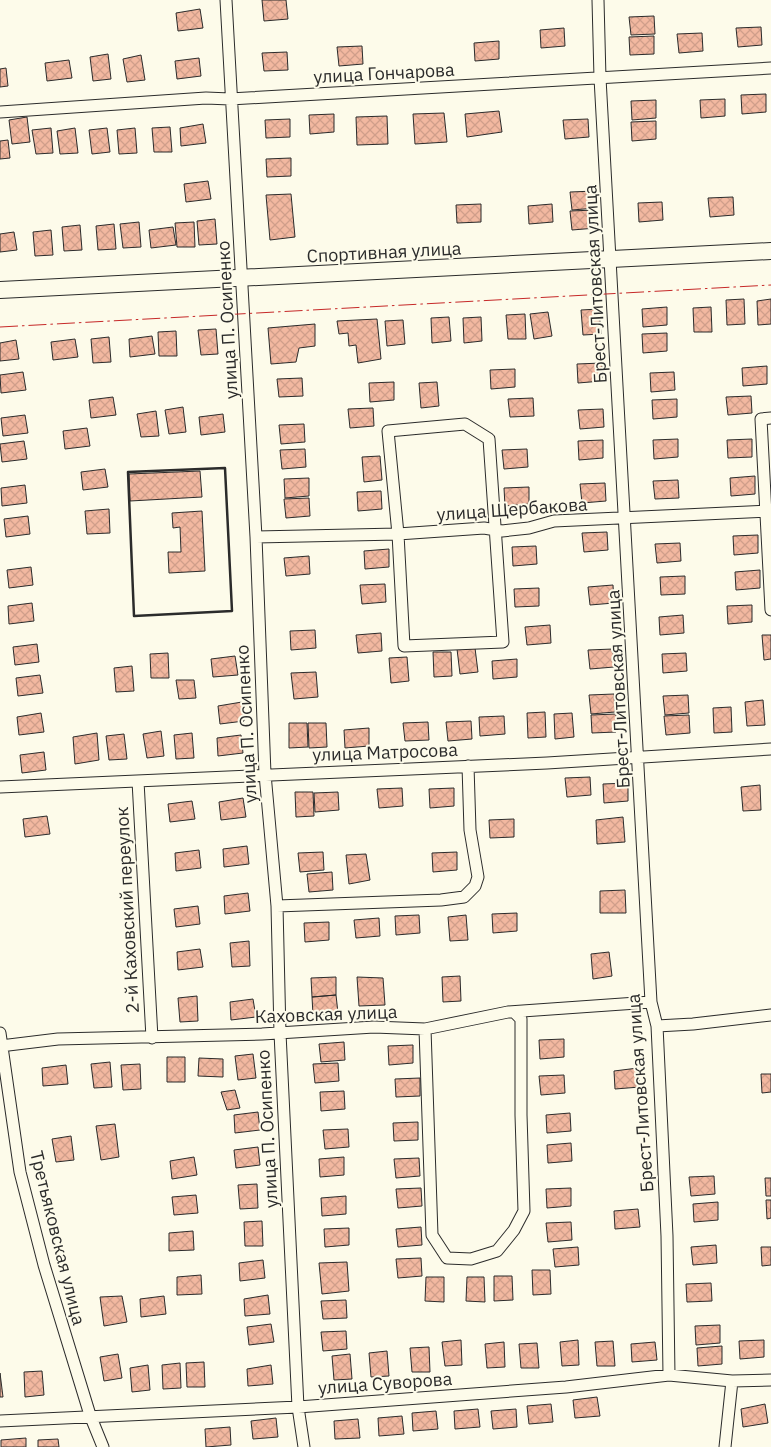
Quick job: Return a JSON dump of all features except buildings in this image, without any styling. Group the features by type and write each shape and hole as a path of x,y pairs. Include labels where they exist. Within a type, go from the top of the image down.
{"street":[{"name":"улица П. Осипенко","path":"226,0 230,99 243,279 256,537 265,774 277,906 280,1033 298,1407 304,1447"},
{"name":"Брест-Литовская улица","path":"598,0 600,78 612,259 651,1002 657,1026 667,1236 669,1375"},
{"name":"улица Гончарова","path":"0,112 206,98 230,99 771,68"},
{"name":"Спортивная улица","path":"0,290 771,251"},
{"path":"771,418 760,419 769,511 771,610"},
{"path":"466,424 489,440 503,642 404,646 398,534 388,431 466,424"},
{"name":"улица Щербакова","path":"256,537 398,534 484,528 495,530 529,528 554,521 769,511"},
{"name":"улица Матросова","path":"0,787 468,766 771,749"},
{"path":"277,906 442,900 464,897 470,893 478,877 470,830 468,766"},
{"name":"2-й Каховский переулок","path":"138,781 152,1038"},
{"name":"Каховская улица","path":"0,1046 58,1039 152,1038 374,1027 424,1029 514,1012 651,1002"},
{"path":"424,1029 432,1235 447,1258 471,1259 497,1251 514,1230 524,1211 521,1019 514,1012"},
{"path":"657,1026 771,1015"},
{"name":"Третьяковская улица","path":"0,1033 0,1046 20,1172 44,1265 90,1415 104,1447"},
{"name":"улица Суворова","path":"0,1421 90,1415 298,1407 566,1388 669,1375 732,1381 771,1380"},
{"path":"725,1447 732,1381"}],"wall":[{"path":"225,468 232,611 134,616 128,472 225,468"}],"power":[{"path":"0,327 771,285"}]}
